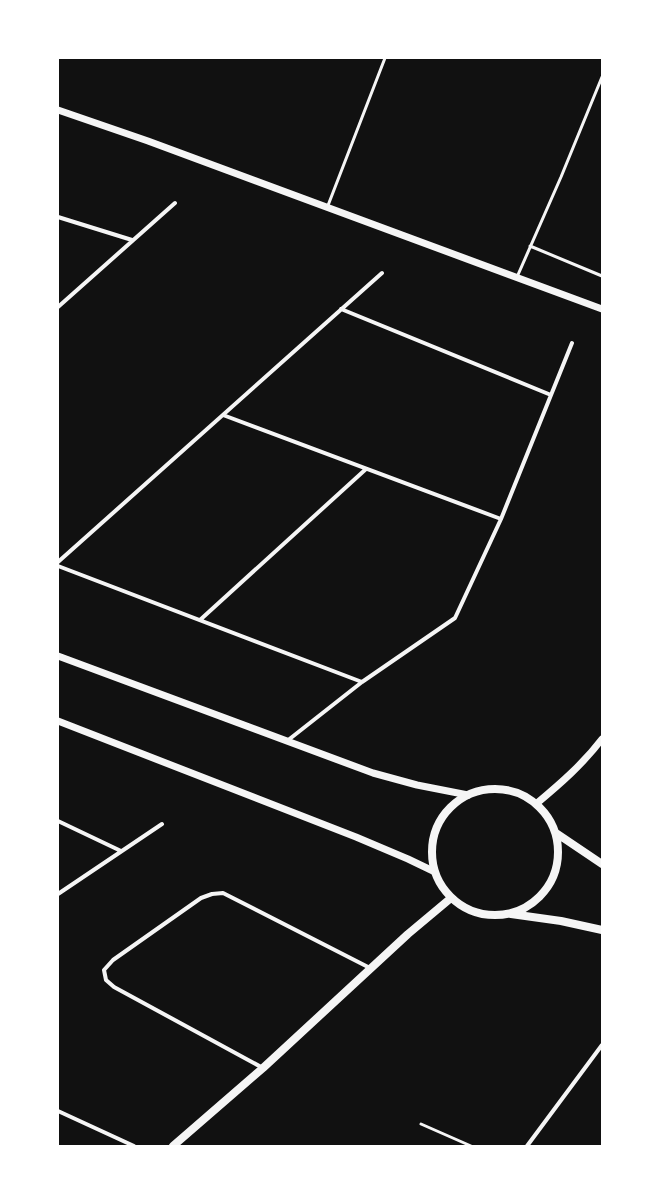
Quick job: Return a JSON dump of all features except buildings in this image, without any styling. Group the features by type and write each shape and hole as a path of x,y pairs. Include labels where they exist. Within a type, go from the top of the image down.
{"main road":[{"path":"510,914 528,907 544,893 555,874 559,854 556,833 549,818 536,804 520,794 494,789 468,794 450,807 438,825 432,846 433,870 439,882 451,898 468,910 487,916 510,914 561,921 602,930"},
{"path":"556,833 602,864"},
{"path":"173,1146 263,1068 408,934 451,898"}],"street":[{"path":"58,110 148,141 602,309"},
{"path":"58,307 132,240 175,204"},
{"path":"58,217 132,240"},
{"path":"58,562 382,273"},
{"path":"341,309 551,395"},
{"path":"286,741 362,682 455,618 501,519 572,343"},
{"path":"223,415 501,519"},
{"path":"200,620 366,469"},
{"path":"58,566 362,682"},
{"path":"58,656 381,775 417,785 468,794"},
{"path":"58,721 356,837 433,870"},
{"path":"536,804 574,772 602,739"},
{"path":"58,821 121,851"},
{"path":"58,894 162,824"},
{"path":"263,1068 114,987 106,980 104,970 114,960 201,898 212,894 223,893 370,968"},
{"path":"527,1146 602,1045"},
{"path":"58,1111 134,1146"}],"lane":[{"path":"327,208 385,58"},
{"path":"517,277 602,77"},
{"path":"530,246 602,276"},
{"path":"422,1124 471,1146"}]}
